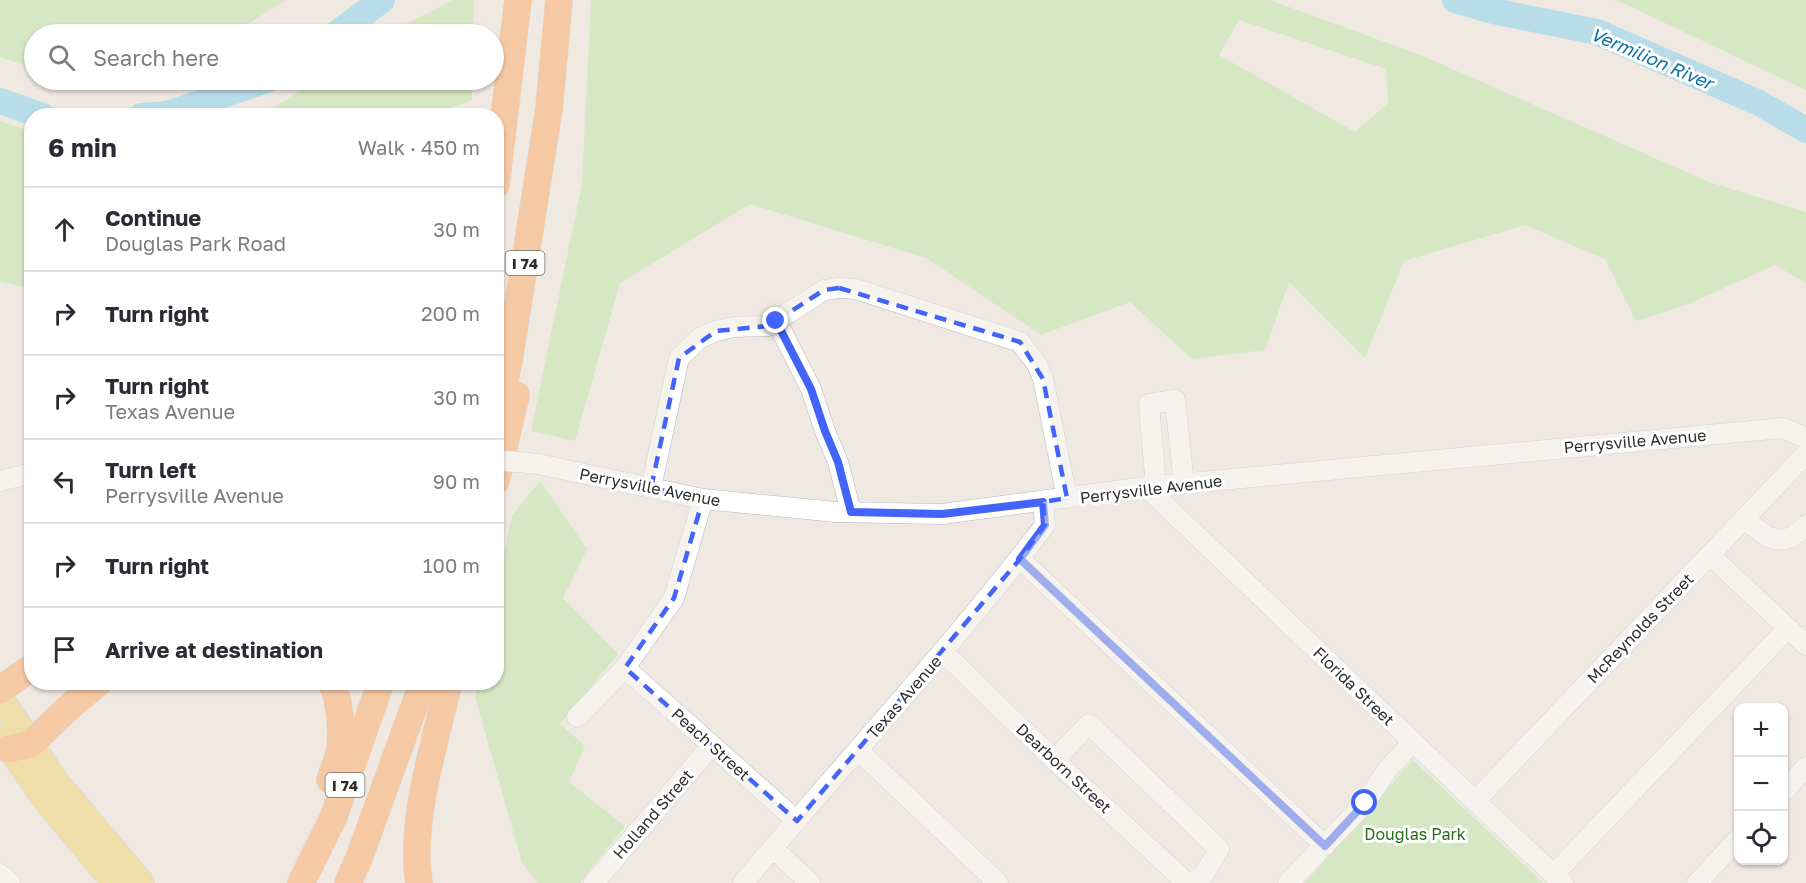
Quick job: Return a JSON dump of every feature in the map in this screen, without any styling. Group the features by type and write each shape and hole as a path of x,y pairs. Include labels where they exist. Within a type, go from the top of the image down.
{"highway":[{"path":"504,70 516,0"},
{"name":"I 74","path":"504,383 549,109 559,0"},
{"path":"497,108 500,90"},
{"path":"504,447 523,366 536,292 551,162 549,109"},
{"path":"0,690 24,673"},
{"path":"13,743 67,709 90,690"},
{"path":"299,883 339,752 340,716 334,690"},
{"name":"I 74","path":"299,883 334,816 378,690"},
{"name":"I 74","path":"348,883 420,690"},
{"path":"419,883 418,825 447,690"}],"main road":[{"path":"0,696 13,743 44,799 114,883"},
{"path":"13,743 56,781 142,883"}],"street":[{"path":"651,488 679,358 700,338 734,327 768,326 824,291 839,288 856,289 1020,342 1037,363 1043,379 1067,498"},
{"path":"776,321 811,389 838,462 851,512"},
{"path":"1151,487 1149,404 1175,400 1184,484"},
{"name":"Perrysville Avenue","path":"504,461 538,464 703,500 836,512 942,514 1151,487 1782,428 1806,438"},
{"name":"McReynolds Street","path":"1475,801 1806,454"},
{"path":"0,481 24,475"},
{"name":"Florida Street","path":"1151,487 1413,742 1559,878"},
{"path":"577,717 626,668 674,598 703,500"},
{"name":"Texas Avenue","path":"743,883 943,652 1020,559 1045,525 1043,502"},
{"path":"1744,519 1769,538 1779,541 1798,533 1806,525"},
{"path":"1710,555 1806,645"},
{"path":"1020,559 1325,846"},
{"path":"1559,878 1788,628"},
{"name":"Dearborn Street","path":"943,652 1186,883"},
{"name":"Peach Street","path":"626,668 797,821"},
{"path":"1054,760 1089,724 1220,849 1203,876 1192,883"},
{"path":"1288,883 1365,803 1387,770 1413,742"},
{"name":"Holland Street","path":"594,883 712,745"},
{"path":"858,750 998,883"},
{"path":"1788,787 1806,767"},
{"path":"1697,883 1734,843"},
{"path":"773,848 810,883"},
{"path":"0,874 10,883"}],"highlighted area":[{"path":"839,288 1020,342 1043,379 1067,498 1043,502 1045,525 1020,559 797,821 625,668 674,598 703,499 651,488 679,358 716,331 768,326 824,290"}],"green space":[{"path":"0,0 286,0 248,24 24,24 24,65 0,57"},
{"path":"453,0 474,0 473,24 406,24"},
{"path":"591,0 1270,0 1423,56 1709,182 1806,212 1806,283 1775,265 1686,305 1636,321 1605,259 1525,225 1404,261 1365,358 1289,282 1265,350 1192,359 1130,302 1041,335 926,258 750,204 620,283 575,441 531,431 582,184","holes":["1239,20 1386,69 1388,103 1355,132 1219,55"]},
{"path":"1614,0 1806,0 1806,90 1623,3"},
{"path":"301,90 472,90 472,100 450,108 269,108"},
{"path":"0,121 24,129 24,287 0,282"},
{"path":"540,481 587,549 563,598 618,654 560,724 585,746 569,782 625,826 580,883 537,883 522,863 475,696 476,690 504,690 504,555 512,515"},
{"name":"Douglas Park","path":"1413,760 1543,883 1305,883"}],"waterway":[{"name":"Vermilion River","path":"350,24 382,0"},
{"name":"Vermilion River","path":"1455,0 1493,11 1597,32 1759,103 1806,130"},
{"name":"Vermilion River","path":"185,108 238,90"},
{"name":"Vermilion River","path":"0,101 24,109"}],"route":[{"path":"776,321 811,389 838,462 851,512 942,514 1043,502 1045,525 1020,559 1325,846 1365,803"}]}
